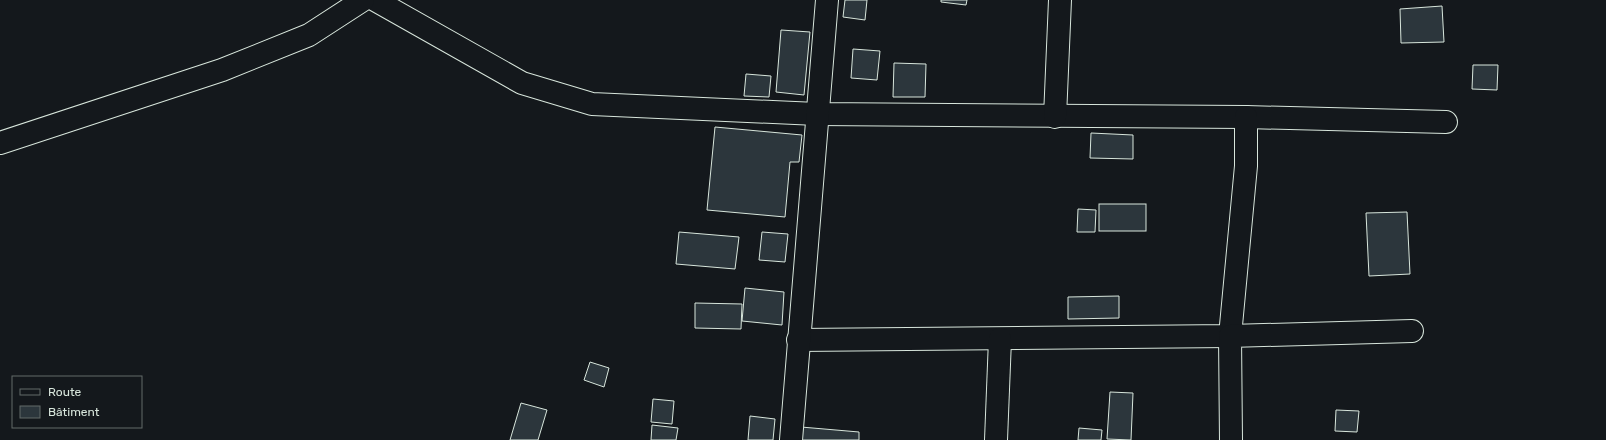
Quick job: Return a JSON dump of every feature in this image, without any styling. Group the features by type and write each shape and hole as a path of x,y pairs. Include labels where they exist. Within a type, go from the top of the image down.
{"street":[{"path":"0,143 222,70 309,35 363,0"},
{"path":"375,0 522,83 592,104 817,114 1246,117 1446,122"},
{"path":"791,440 827,0"},
{"path":"1055,116 1060,0"},
{"path":"1231,440 1230,336 1246,166 1246,117"},
{"path":"798,340 1230,336 1412,330"},
{"path":"996,440 1000,339"}],"building":[{"path":"845,0 867,0 865,20 843,17"},
{"path":"941,0 967,0 966,5 941,2"},
{"path":"1442,6 1444,42 1401,43 1400,9"},
{"path":"781,30 810,32 804,95 776,92"},
{"path":"853,49 880,51 877,80 851,78"},
{"path":"894,63 926,64 925,97 893,97"},
{"path":"1473,65 1498,65 1497,90 1472,89"},
{"path":"746,74 771,76 769,97 744,96"},
{"path":"715,127 802,135 799,162 790,162 785,217 707,210"},
{"path":"1091,133 1133,135 1133,159 1090,158"},
{"path":"1099,204 1146,204 1146,231 1099,231"},
{"path":"1078,209 1096,210 1095,232 1077,232"},
{"path":"1407,212 1410,274 1369,276 1366,213"},
{"path":"679,232 739,237 735,269 676,264"},
{"path":"762,232 788,234 785,262 759,260"},
{"path":"745,288 784,292 782,325 742,321"},
{"path":"1119,296 1119,318 1068,319 1068,297"},
{"path":"695,303 742,304 741,329 695,328"},
{"path":"590,362 609,368 604,387 584,380"},
{"path":"1110,392 1133,393 1131,440 1107,439"},
{"path":"653,399 674,401 672,424 651,422"},
{"path":"521,403 547,410 538,440 510,440"},
{"path":"1336,410 1359,411 1357,432 1335,431"},
{"path":"750,416 775,419 773,440 748,440"},
{"path":"652,425 678,428 676,440 651,440"},
{"path":"801,427 859,432 859,440 800,440"},
{"path":"1079,428 1102,430 1101,440 1078,440"}]}
